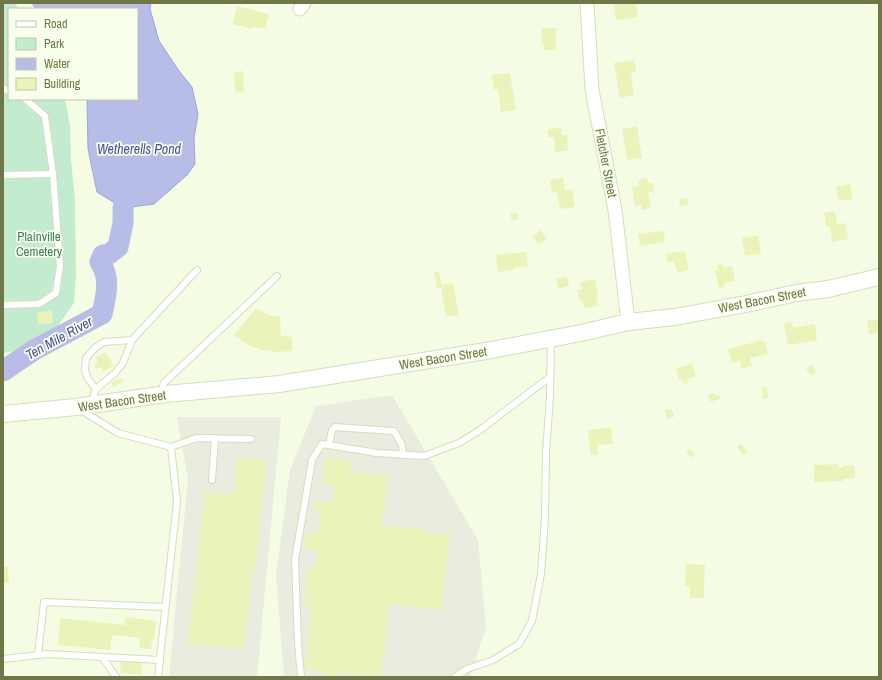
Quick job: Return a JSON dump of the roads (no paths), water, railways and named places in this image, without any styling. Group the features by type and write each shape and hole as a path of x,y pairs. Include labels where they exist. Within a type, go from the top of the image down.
{"street":[{"name":"Fletcher Street","path":"587,3 592,90 615,210 628,322"},
{"name":"West Bacon Street","path":"3,414 83,406 162,395 279,384 486,351 551,339 628,322 675,317 796,293 828,289 879,277"}],"lane":[{"path":"3,305 39,304 56,293 60,266 53,174 45,116 26,100"},
{"path":"3,175 53,174"},
{"path":"197,270 132,340 123,363 116,374 96,389 83,406 118,433 171,447 196,438 251,439"},
{"path":"162,395 164,383 277,276"},
{"path":"455,677 467,669 493,660 519,644 532,621 541,574 546,518 546,454 551,339"},
{"path":"96,389 88,379 85,370 86,358 96,347 104,342 132,340"},
{"path":"301,677 298,643 295,560 312,460 322,444 377,453 424,456 459,443 480,430 550,378"},
{"path":"329,445 332,430 336,427 394,431 402,445 403,455"},
{"path":"212,480 215,438"},
{"path":"158,677 177,501 171,447"},
{"path":"38,655 44,602 166,607"},
{"path":"3,659 47,654 160,660"},
{"path":"102,657 116,677"}],"water":[{"name":"Wetherells Pond","path":"32,3 151,3 150,9 159,41 179,71 192,87 198,114 194,138 195,164 187,175 154,204 123,208 97,192 88,149 87,100 138,100 138,8 35,8"}],"waterway":[{"name":"Ten Mile River","path":"3,371 34,350 102,314 107,281 106,274 100,262 103,255 109,254 118,247 123,223 123,208 131,180"}],"park label":[{"name":"Plainville Cemetery","path":"39,244"}]}
